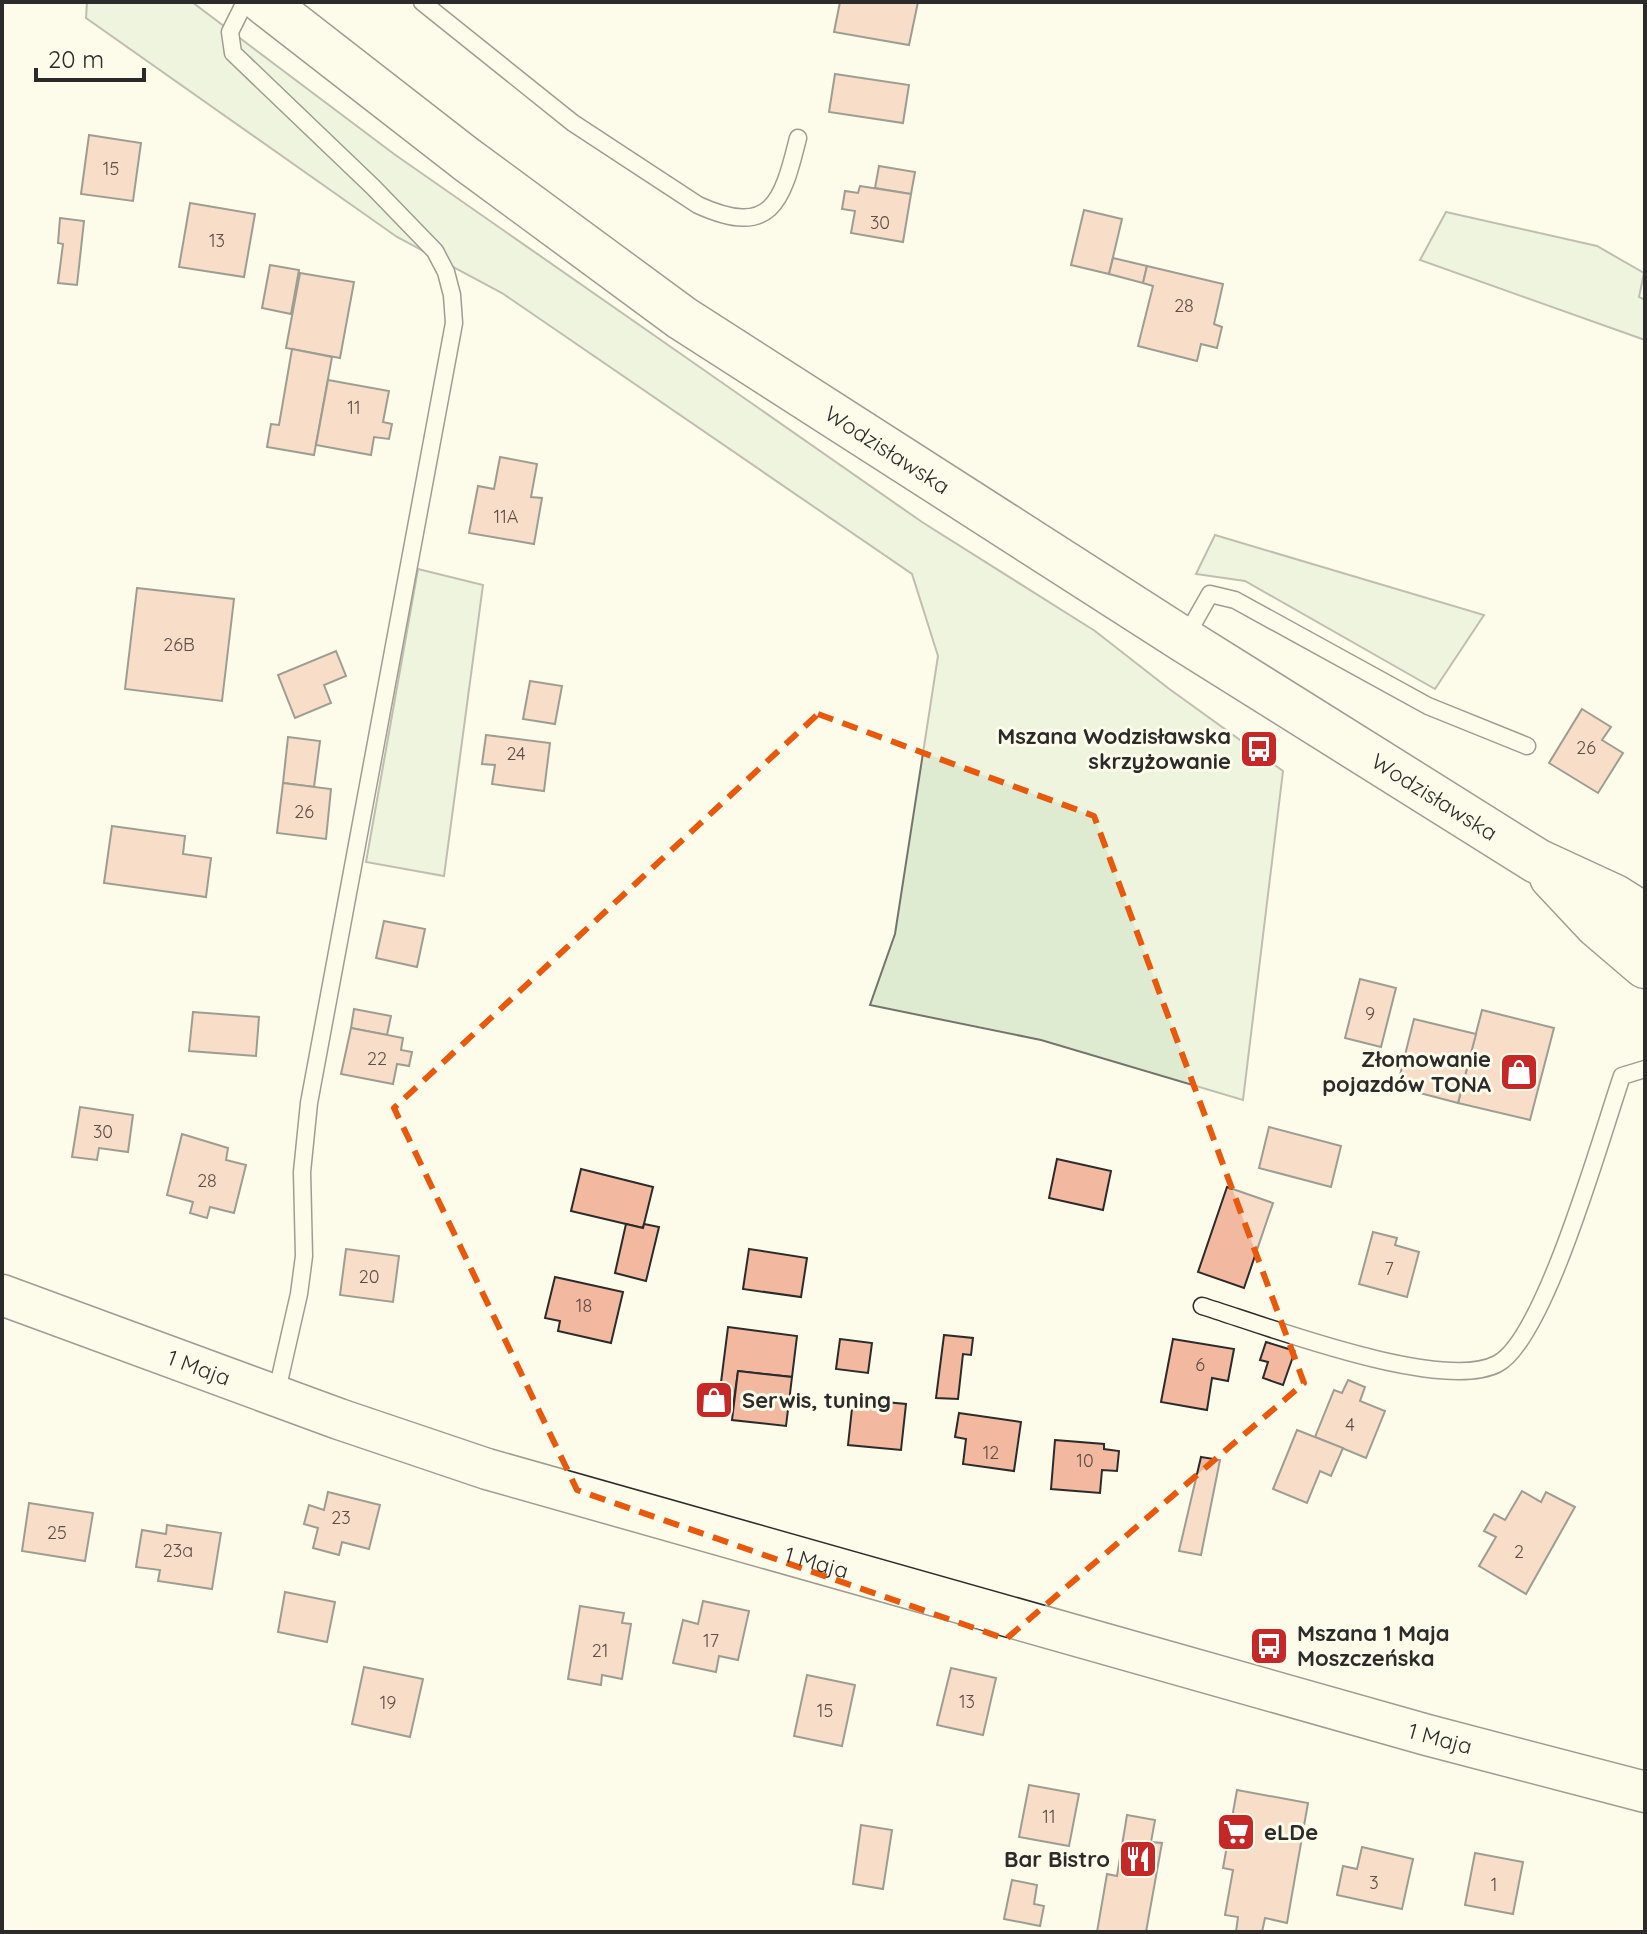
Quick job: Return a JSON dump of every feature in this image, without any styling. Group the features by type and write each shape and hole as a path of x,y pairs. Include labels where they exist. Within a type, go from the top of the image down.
{"main road":[{"name":"Wodzisławska","path":"264,2 466,159 682,318 1184,640 1537,861 1615,897 1645,916"},
{"name":"Wodzisławska","path":"1537,861 1597,925 1645,966"}],"street":[{"name":"1 Maja","path":"2,1295 276,1396 502,1473 1439,1739 1645,1792"}],"lane":[{"path":"245,2 230,32 233,53 435,251 449,283 454,323 309,1103 302,1172 304,1256 299,1294 276,1396"},
{"path":"422,2 573,123 698,205 720,215 739,219 756,217 773,206 787,180 798,138"},
{"path":"1184,640 1210,594 1235,600 1428,706 1527,746"},
{"path":"1202,1306 1325,1344 1414,1367 1460,1371 1481,1370 1497,1364 1510,1355 1522,1340 1549,1289 1622,1076 1645,1069"}],"highlighted area":[{"path":"818,714 1094,816 1304,1383 1006,1639 577,1490 394,1108"}],"green space":[{"path":"87,2 192,2 394,154 922,522 1095,631 1283,771 1243,1100 1041,1040 870,1005 895,934 938,656 912,574 502,293 397,237 86,18"},
{"path":"1446,212 1597,246 1644,273 1639,297 1645,300 1645,340 1420,260"},
{"path":"1215,535 1484,615 1435,689 1245,581 1196,574"},
{"path":"418,569 483,585 444,876 366,862"}],"building":[{"path":"840,2 918,2 909,45 834,32"},
{"path":"835,74 909,85 903,123 829,112"},
{"path":"89,135 141,143 133,201 81,194"},
{"path":"879,166 915,172 911,194 875,188"},
{"path":"860,186 911,194 903,242 851,233 855,211 842,209 845,191 858,193"},
{"path":"190,203 255,214 244,277 179,267"},
{"path":"1084,210 1122,219 1109,274 1071,265"},
{"path":"60,218 84,221 77,285 58,283 63,244 58,243"},
{"path":"1113,258 1147,266 1143,283 1109,274"},
{"path":"270,265 299,270 291,314 262,308"},
{"path":"1147,266 1223,284 1214,324 1222,327 1217,348 1201,344 1197,361 1138,346 1153,286 1143,283"},
{"path":"300,273 354,282 340,358 286,348"},
{"path":"292,349 332,357 314,455 267,447 271,424 279,425"},
{"path":"328,380 389,391 383,422 392,424 389,439 374,437 371,455 316,445"},
{"path":"500,457 537,464 531,497 542,498 534,544 469,533 478,486 494,489"},
{"path":"137,588 234,599 222,701 125,689"},
{"path":"336,651 346,676 324,685 331,703 295,718 278,675"},
{"path":"530,681 562,686 555,724 523,719"},
{"path":"1582,709 1611,727 1602,740 1623,753 1598,793 1549,763"},
{"path":"486,735 550,743 544,791 492,784 495,765 482,764"},
{"path":"288,737 320,741 314,787 283,783"},
{"path":"283,783 331,789 326,839 277,833"},
{"path":"112,826 185,836 183,854 211,858 206,897 104,883"},
{"path":"384,921 425,929 417,967 376,958"},
{"path":"1360,979 1396,988 1381,1047 1345,1038"},
{"path":"354,1009 391,1016 387,1035 351,1028"},
{"path":"1482,1010 1554,1028 1530,1120 1458,1103"},
{"path":"193,1012 259,1017 256,1056 189,1051"},
{"path":"1414,1019 1476,1034 1458,1103 1397,1087"},
{"path":"351,1028 403,1038 401,1050 412,1052 409,1066 397,1064 393,1084 341,1074"},
{"path":"80,1107 133,1115 128,1152 99,1148 97,1160 72,1157"},
{"path":"1269,1127 1341,1146 1331,1187 1259,1168"},
{"path":"182,1134 228,1148 226,1160 246,1165 234,1213 210,1207 207,1218 190,1213 193,1202 167,1195"},
{"path":"1057,1159 1111,1171 1103,1210 1049,1198"},
{"path":"581,1169 653,1187 643,1228 571,1211"},
{"path":"1227,1187 1273,1203 1244,1288 1198,1272"},
{"path":"626,1224 643,1228 644,1224 659,1227 646,1281 615,1273"},
{"path":"1373,1232 1397,1238 1395,1245 1419,1252 1407,1297 1359,1284"},
{"path":"346,1249 399,1256 393,1302 340,1295"},
{"path":"749,1249 807,1258 801,1297 743,1289"},
{"path":"555,1277 623,1292 611,1343 558,1331 560,1321 545,1318"},
{"path":"728,1327 797,1336 792,1377 738,1371 733,1408 718,1406"},
{"path":"944,1335 973,1338 971,1355 963,1354 958,1399 936,1398"},
{"path":"840,1339 872,1343 868,1373 836,1369"},
{"path":"1173,1339 1234,1349 1228,1381 1212,1378 1207,1410 1161,1402"},
{"path":"1266,1342 1295,1351 1283,1385 1263,1378 1268,1362 1260,1360"},
{"path":"738,1371 792,1377 786,1426 732,1420"},
{"path":"1348,1380 1365,1387 1360,1401 1385,1411 1366,1458 1315,1437 1334,1390 1342,1393"},
{"path":"853,1399 906,1404 901,1450 848,1445"},
{"path":"959,1413 1021,1422 1014,1471 963,1464 966,1439 955,1437"},
{"path":"1297,1430 1343,1448 1331,1476 1320,1471 1307,1503 1273,1489"},
{"path":"1055,1440 1104,1444 1104,1449 1119,1451 1117,1471 1102,1470 1100,1493 1051,1489"},
{"path":"1201,1457 1220,1460 1201,1555 1179,1551"},
{"path":"1522,1491 1541,1502 1546,1492 1575,1507 1526,1594 1479,1566 1496,1537 1484,1531 1494,1514 1505,1520"},
{"path":"328,1492 380,1505 369,1549 342,1542 339,1555 313,1548 318,1528 304,1524 309,1505 324,1510"},
{"path":"29,1503 93,1513 85,1561 22,1551"},
{"path":"167,1525 221,1533 212,1589 158,1581 160,1570 136,1567 142,1530 166,1534"},
{"path":"285,1592 335,1602 327,1642 278,1632"},
{"path":"703,1601 749,1611 738,1660 719,1656 716,1672 673,1663 683,1620 698,1624"},
{"path":"580,1606 624,1613 622,1623 631,1624 622,1679 602,1675 601,1685 568,1679"},
{"path":"364,1667 423,1679 410,1737 352,1724"},
{"path":"951,1668 996,1678 983,1735 937,1725"},
{"path":"807,1675 855,1685 842,1746 794,1736"},
{"path":"1029,1785 1079,1794 1069,1846 1019,1837"},
{"path":"1237,1790 1308,1803 1287,1923 1265,1918 1262,1932 1236,1932 1238,1917 1225,1915 1233,1870 1223,1868"},
{"path":"1127,1815 1155,1820 1151,1842 1162,1843 1146,1932 1097,1932 1107,1874 1117,1876"},
{"path":"861,1825 892,1830 883,1889 853,1884"},
{"path":"1362,1847 1413,1859 1402,1909 1337,1895 1343,1866 1357,1869"},
{"path":"1475,1853 1523,1862 1513,1914 1465,1905"},
{"path":"1012,1880 1037,1885 1034,1904 1044,1906 1040,1926 1004,1919"}],"place":[{"name":"Mszana Wodzisławska skrzyżowanie","path":"1259,749"},
{"name":"Złomowanie pojazdów TONA","path":"1519,1072"},
{"name":"Serwis, tuning","path":"714,1400"},
{"name":"Mszana 1 Maja Moszczeńska","path":"1269,1646"},
{"name":"eLDe","path":"1236,1832"},
{"name":"Bar Bistro","path":"1138,1859"}]}
